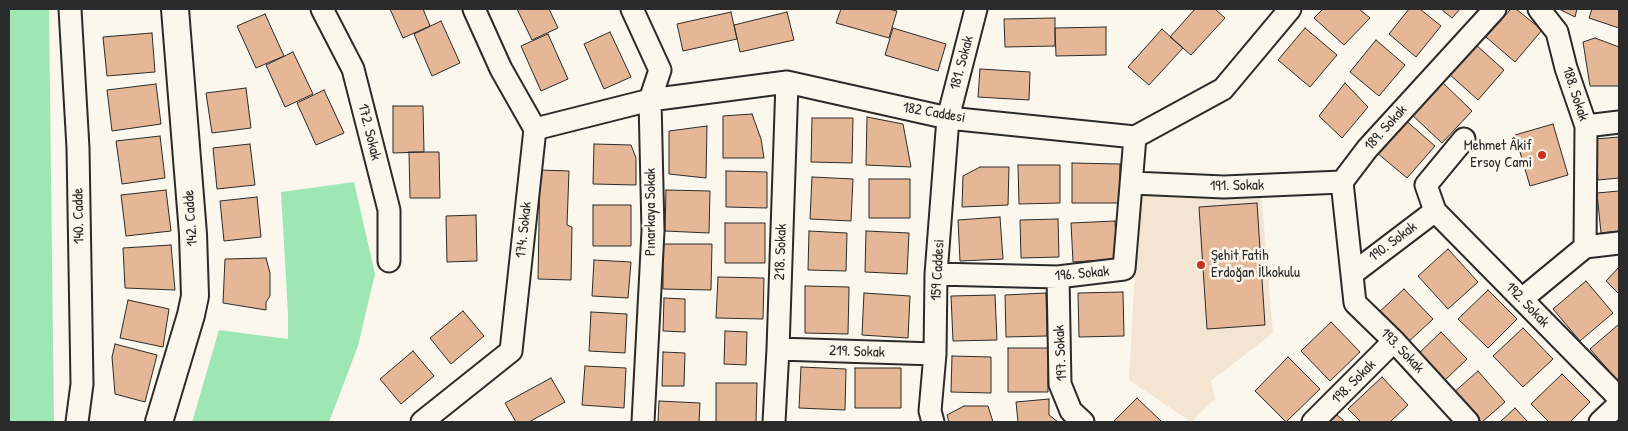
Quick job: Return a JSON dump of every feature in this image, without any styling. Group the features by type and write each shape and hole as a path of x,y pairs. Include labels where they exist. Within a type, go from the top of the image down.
{"street":[{"name":"140. Cadde","path":"70,9 78,148 82,384 76,422"},
{"name":"142. Cadde","path":"159,422 196,296 193,234 175,9"},
{"name":"172. Sokak","path":"322,9 353,69 389,210 389,262"},
{"path":"474,9 502,69 535,129"},
{"name":"Pınarkaya Sokak","path":"632,9 660,70 650,100 652,231 643,422"},
{"name":"181. Sokak","path":"948,118 976,9"},
{"path":"1136,137 1223,89 1290,9"},
{"name":"189. Sokak","path":"1342,182 1367,149 1496,9"},
{"name":"188. Sokak","path":"1539,9 1557,32 1566,68 1586,126 1586,247"},
{"name":"182 Caddesi","path":"535,129 650,100 787,82 948,118 1136,137"},
{"name":"218. Sokak","path":"774,422 787,82"},
{"name":"159 Caddesi","path":"933,422 930,411 935,354 936,274 948,118"},
{"path":"1586,126 1619,122"},
{"name":"174. Sokak","path":"422,422 512,350 535,129"},
{"name":"196. Sokak","path":"936,274 1058,277 1124,270 1136,137"},
{"path":"1435,211 1426,185 1464,139"},
{"path":"1342,182 1352,274"},
{"name":"191. Sokak","path":"1132,183 1224,188 1342,182"},
{"name":"190. Sokak","path":"1352,274 1435,211"},
{"name":"192. Sokak","path":"1435,211 1619,398"},
{"path":"1522,299 1586,247 1619,243"},
{"name":"193. Sokak","path":"1352,274 1354,303 1394,341 1468,422"},
{"name":"197. Sokak","path":"1058,277 1060,384 1071,411 1083,422"},
{"name":"198. Sokak","path":"1313,422 1394,341"},
{"name":"219. Sokak","path":"778,349 935,354"},
{"path":"1600,422 1619,404"}],"shaded area":[{"name":"Şehit Fatih Erdoğan İlkokulu","path":"1261,191 1273,333 1211,381 1215,399 1191,422 1129,380 1139,196"}],"green space":[{"path":"9,9 49,9 54,422 9,422"},
{"path":"354,182 375,274 358,346 329,422 192,422 219,330 288,339 281,192"}],"building":[{"path":"390,9 423,9 430,26 403,38"},
{"path":"517,9 549,9 558,28 532,40"},
{"path":"841,9 888,9 897,11 889,38 836,23"},
{"path":"1195,9 1215,9 1225,18 1191,55 1170,37"},
{"path":"1323,9 1359,9 1370,18 1344,45 1314,18"},
{"path":"1409,9 1420,9 1441,26 1416,57 1389,34"},
{"path":"1441,9 1460,9 1452,18"},
{"path":"1511,9 1516,9 1542,30 1515,62 1486,37"},
{"path":"1559,9 1577,9 1575,17"},
{"path":"1592,9 1619,9 1619,28 1589,18"},
{"path":"731,12 737,39 683,51 677,24"},
{"path":"787,12 794,40 740,52 734,25"},
{"path":"265,14 284,56 256,68 237,26"},
{"path":"1055,18 1055,46 1005,47 1004,19"},
{"path":"441,21 460,63 432,76 414,34"},
{"path":"1106,27 1106,55 1056,56 1055,28"},
{"path":"893,28 946,44 938,71 885,55"},
{"path":"1305,28 1337,55 1310,87 1278,60"},
{"path":"1162,29 1183,48 1149,85 1128,67"},
{"path":"610,32 631,77 604,89 584,44"},
{"path":"152,33 155,72 107,76 103,37"},
{"path":"548,34 568,79 541,91 521,46"},
{"path":"1595,38 1619,47 1619,86 1590,86 1583,42"},
{"path":"1376,40 1405,65 1379,96 1350,72"},
{"path":"1475,44 1504,70 1478,100 1448,73"},
{"path":"293,52 313,94 285,107 266,65"},
{"path":"980,69 1030,72 1029,100 978,97"},
{"path":"1441,81 1472,111 1442,143 1410,113"},
{"path":"1345,83 1368,107 1342,138 1319,116"},
{"path":"156,84 161,124 112,131 107,90"},
{"path":"246,88 251,128 212,133 206,93"},
{"path":"324,90 344,133 316,145 297,103"},
{"path":"393,106 423,106 424,152 393,153"},
{"path":"752,114 761,139 764,158 723,158 723,116"},
{"path":"867,117 903,124 911,167 866,165"},
{"path":"812,118 853,118 852,163 811,162"},
{"path":"1404,119 1435,146 1407,178 1376,152"},
{"name":"Mehmet Âkif Ersoy Cami","path":"1553,124 1568,175 1530,186 1515,135"},
{"path":"707,126 706,178 669,174 669,131"},
{"path":"160,136 165,178 122,184 116,141"},
{"path":"1619,137 1619,178 1598,180 1595,139"},
{"path":"250,144 255,185 217,189 213,148"},
{"path":"594,144 631,145 636,158 636,185 593,184"},
{"path":"409,152 439,152 440,198 410,198"},
{"path":"1072,163 1120,164 1119,203 1072,203"},
{"path":"1018,165 1060,165 1060,203 1019,204"},
{"path":"980,167 1009,167 1008,205 962,207 963,176"},
{"path":"540,170 569,171 567,225 572,227 571,280 538,279"},
{"path":"726,171 767,172 767,208 726,207"},
{"path":"812,177 853,179 851,221 810,219"},
{"path":"869,179 910,179 910,218 869,218"},
{"path":"166,190 171,231 126,236 121,195"},
{"path":"666,190 710,191 709,233 665,231"},
{"path":"1619,191 1619,231 1601,233 1597,193"},
{"path":"257,197 261,237 224,241 220,201"},
{"path":"1257,203 1265,325 1207,329 1199,207"},
{"path":"593,205 631,205 631,246 593,246"},
{"path":"476,215 477,261 447,262 446,216"},
{"path":"1000,217 1003,259 960,261 958,220"},
{"path":"1058,219 1059,257 1021,258 1020,220"},
{"path":"1115,221 1117,259 1073,262 1071,223"},
{"path":"725,223 765,223 765,263 725,263"},
{"path":"809,231 847,233 846,271 808,270"},
{"path":"866,231 909,233 907,274 865,272"},
{"path":"663,244 712,244 711,290 663,289"},
{"path":"171,245 175,290 125,288 123,248"},
{"path":"1448,249 1478,282 1448,309 1418,276"},
{"path":"266,258 270,273 270,296 266,302 266,310 223,303 225,259"},
{"path":"594,260 631,262 628,298 592,296"},
{"path":"1619,267 1619,294 1606,281"},
{"path":"718,277 764,278 763,319 716,318"},
{"path":"1586,281 1613,313 1580,341 1553,309"},
{"path":"805,286 849,287 848,334 805,333"},
{"path":"1404,289 1433,319 1405,345 1377,314"},
{"path":"1488,290 1517,319 1488,348 1458,319"},
{"path":"1123,292 1124,336 1079,337 1078,293"},
{"path":"864,293 910,296 908,338 862,335"},
{"path":"1046,293 1047,336 1006,337 1005,295"},
{"path":"995,295 997,340 953,341 951,296"},
{"path":"664,298 685,299 685,332 663,331"},
{"path":"128,300 169,309 163,347 120,338"},
{"path":"463,311 484,336 451,364 430,338"},
{"path":"591,312 627,314 625,353 589,351"},
{"path":"1331,322 1360,352 1330,381 1301,351"},
{"path":"1619,324 1619,380 1618,381 1590,349"},
{"path":"1523,328 1553,359 1523,387 1493,356"},
{"path":"725,331 747,332 746,365 724,364"},
{"path":"1441,332 1467,359 1443,382 1417,355"},
{"path":"115,344 157,355 145,402 115,394 112,357"},
{"path":"1008,348 1048,348 1048,392 1008,392"},
{"path":"413,351 434,376 401,404 380,379"},
{"path":"663,352 685,353 684,386 662,386"},
{"path":"952,356 991,357 991,393 951,392"},
{"path":"1288,357 1320,389 1286,422 1255,391"},
{"path":"585,366 626,368 624,408 582,405"},
{"path":"801,367 846,369 845,410 799,408"},
{"path":"855,368 901,368 901,408 855,408"},
{"path":"1478,371 1505,402 1482,422 1477,422 1452,394"},
{"path":"1562,374 1590,402 1570,422 1549,422 1531,404"},
{"path":"1382,377 1408,405 1390,422 1361,422 1348,409"},
{"path":"551,378 565,402 529,422 516,422 505,403"},
{"path":"716,383 757,383 756,422 716,422"},
{"path":"1137,398 1162,422 1113,422"},
{"path":"1049,399 1049,415 1058,422 1018,422 1016,402"},
{"path":"659,401 700,403 699,422 658,422"},
{"path":"964,406 988,406 993,422 949,422 947,415"},
{"path":"1515,408 1528,422 1500,422"},
{"path":"1337,415 1345,422 1330,422"}],"place":[{"name":"Mehmet Âkif Ersoy Cami","path":"1542,155"},
{"name":"Şehit Fatih Erdoğan İlkokulu","path":"1201,265"}]}
